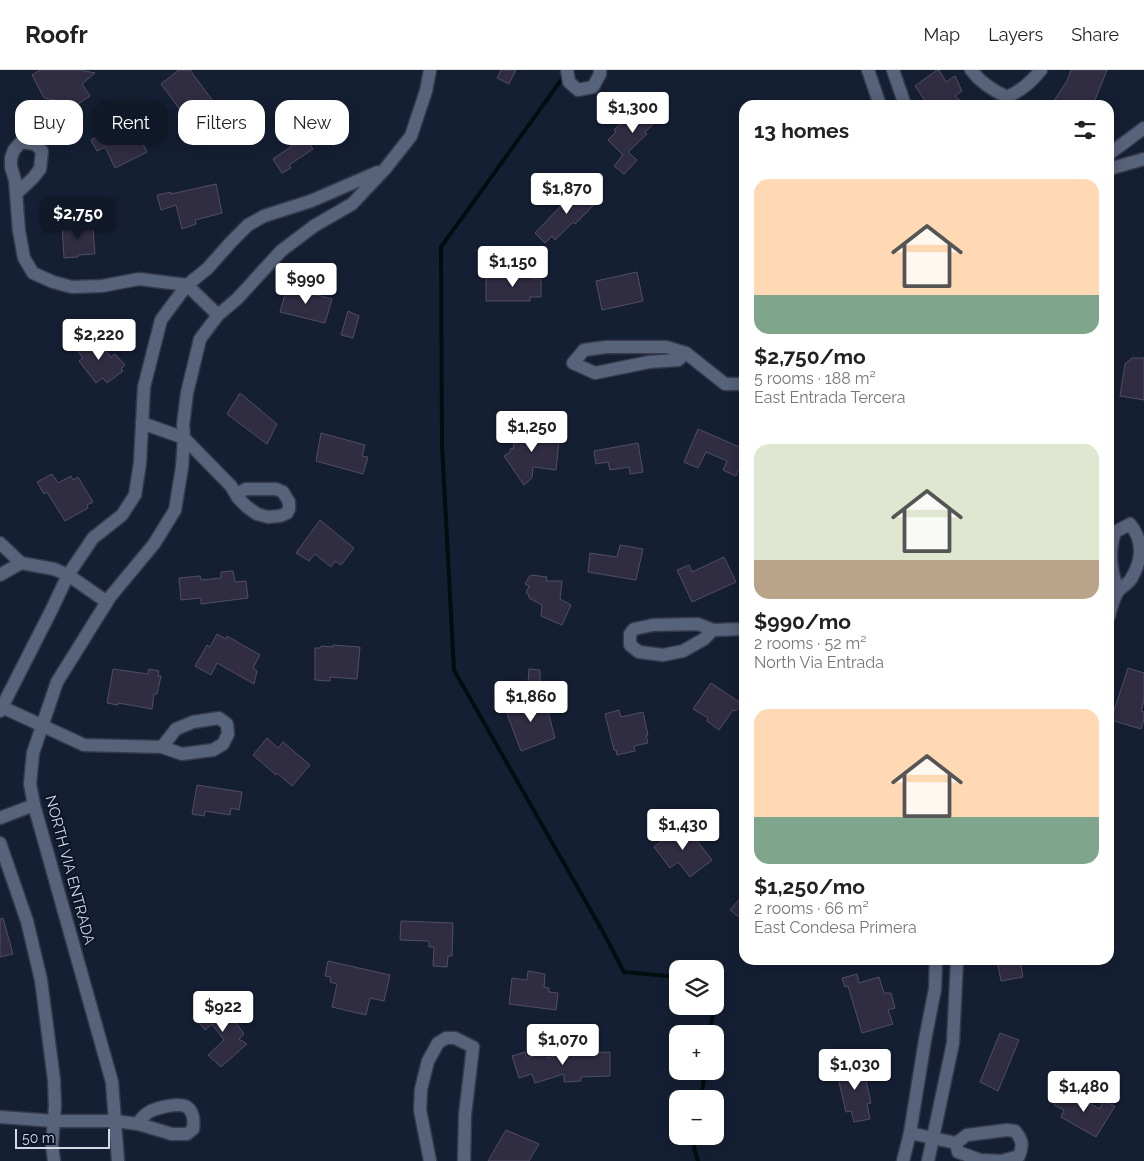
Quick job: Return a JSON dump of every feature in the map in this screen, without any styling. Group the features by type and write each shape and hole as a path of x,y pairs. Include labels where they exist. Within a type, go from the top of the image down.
{"street":[{"name":"NORTH VIA ENTRADA","path":"118,1161 112,1082 34,805 30,784 33,753 57,682 107,602 154,544 175,510 182,467 183,425 187,393 200,339 218,315 237,299 281,251 314,226 352,204 385,169 411,136 426,91 430,70"},
{"path":"567,70 569,82 578,90 593,87 600,74 600,70"},
{"path":"868,70 878,100"},
{"path":"893,70 903,100"},
{"path":"971,70 975,76 996,92 1007,97 1021,90 1041,70"},
{"path":"1114,150 1144,128"},
{"path":"1114,167 1144,158"},
{"name":"NORTH VIA ENTRADA","path":"1,709 68,575 93,538 122,515 135,495 140,462 144,387 161,320 187,285 207,269 248,225 264,216 311,201 385,169"},
{"path":"16,194 19,231 24,258 33,273 53,282 72,287 102,286 140,279 187,285 218,315"},
{"path":"686,353 678,360 649,362 595,373 574,363 584,350 606,347 666,346 686,353 725,384 739,384"},
{"path":"634,347 634,366"},
{"path":"142,423 184,438 231,486 236,494"},
{"path":"0,543 21,563 54,569 68,575 107,602"},
{"path":"0,575 21,563"},
{"path":"1114,602 1118,591"},
{"path":"713,630 704,639 683,650 663,655 639,652 630,645 630,634 634,629 653,625 698,624 713,630 739,629"},
{"path":"1,709 84,745 162,747 182,754 213,750 223,744 228,734 226,724 219,718 194,722 176,729 162,747"},
{"path":"0,818 34,805"},
{"path":"0,843 27,921 41,980 54,1080 55,1106 52,1146 54,1161"},
{"path":"903,1161 910,1133 935,989 936,965"},
{"path":"928,1161 953,1043 957,965"},
{"path":"430,1161 420,1110 420,1089 428,1061 438,1043 446,1038 455,1038 473,1047 465,1115 464,1161"},
{"path":"0,1116 54,1121 114,1121 138,1124"},
{"path":"910,1133 956,1143 968,1135 1007,1130 1015,1131 1021,1139 1021,1148 1019,1156 1002,1161 980,1160 958,1152 956,1143"}],"building":[{"path":"40,70 80,70 95,73 82,84 90,96 83,101 44,98 32,75"},
{"path":"179,70 190,70 212,100 178,100 178,107 161,84"},
{"path":"501,70 516,70 509,84 497,78"},
{"path":"939,70 946,82 955,76 962,91 955,96 959,100 925,100 915,86"},
{"path":"1071,70 1107,70 1095,100 1054,100 1067,81"},
{"path":"645,101 661,117 628,152 637,160 624,174 614,166 623,155 608,140 616,132 614,130"},
{"path":"94,145 144,145 147,152 115,168 105,147 97,151"},
{"path":"294,145 310,145 313,149 289,165 291,168 282,173 273,159"},
{"path":"216,184 222,213 195,220 196,224 182,229 176,205 161,210 157,195 171,192 171,194"},
{"path":"581,185 592,195 591,200 595,204 555,240 552,236 545,243 535,233"},
{"path":"87,222 87,229 93,228 95,254 64,258 62,223"},
{"path":"637,272 643,301 602,310 596,281"},
{"path":"509,275 533,275 533,279 541,279 541,297 530,297 530,301 486,301 486,278 509,277"},
{"path":"287,287 332,299 325,323 280,312"},
{"path":"348,311 359,316 353,338 341,335"},
{"path":"95,339 111,357 115,354 125,365 121,369 123,371 107,383 103,378 96,383 79,361 83,358 77,350 79,340 92,342"},
{"path":"1132,358 1144,358 1144,400 1120,396 1125,364"},
{"path":"240,393 277,424 267,444 227,414"},
{"path":"518,422 525,424 534,436 550,437 549,440 559,441 556,470 533,467 532,478 524,485 504,456 510,452 511,448 513,449"},
{"path":"698,429 739,447 739,470 736,476 723,470 727,461 706,452 698,468 684,462"},
{"path":"321,433 365,445 362,456 368,457 363,474 316,461"},
{"path":"638,443 643,472 630,474 629,467 610,470 608,462 596,464 594,451"},
{"path":"52,474 58,483 71,476 73,480 78,477 93,502 87,505 88,508 65,521 47,492 44,494 37,482"},
{"path":"320,520 354,548 341,565 335,561 331,567 315,554 309,561 296,553"},
{"path":"620,545 643,549 636,580 588,572 590,553 617,557"},
{"path":"724,557 736,582 692,602 677,570 689,565 692,572"},
{"path":"233,571 235,582 246,581 248,598 201,604 201,598 181,600 179,578 200,576 201,580 221,578 221,572"},
{"path":"532,575 547,577 546,581 562,581 560,599 571,605 562,625 541,616 542,605 529,598 529,595 526,593 529,586 525,584"},
{"path":"217,634 226,639 227,636 260,655 253,668 257,671 254,684 217,663 211,675 195,666 207,645 210,647"},
{"path":"333,645 360,647 357,679 330,677 330,681 315,680 315,648 321,648 321,646 333,647"},
{"path":"1128,668 1144,673 1144,700 1141,711 1144,712 1144,719 1141,729 1114,721 1114,711"},
{"path":"113,669 148,674 149,669 159,671 158,676 161,676 157,694 154,694 152,709 107,703"},
{"path":"529,669 540,670 540,683 528,683"},
{"path":"711,683 739,702 739,708 736,711 733,710 719,730 707,721 708,718 693,709"},
{"path":"535,696 545,700 555,738 521,751 507,714 511,705"},
{"path":"619,710 621,717 643,712 648,743 634,746 635,751 617,755 605,714"},
{"path":"267,738 278,748 283,742 310,765 292,786 253,755"},
{"path":"197,785 242,792 239,810 231,808 230,815 205,811 204,816 192,814"},
{"path":"684,824 712,860 690,877 678,862 670,868 654,847"},
{"path":"739,900 739,917 730,910"},
{"path":"3,918 13,954 0,957 0,919"},
{"path":"401,921 453,923 452,956 448,956 447,967 433,966 434,947 429,947 429,941 400,940"},
{"path":"328,961 390,975 384,1001 370,998 366,1015 332,1007 337,984 330,982 331,977 325,976"},
{"path":"998,965 1021,965 1023,977 1001,981"},
{"path":"528,971 545,974 544,987 549,988 549,992 558,993 556,1010 509,1004 512,978 527,980"},
{"path":"857,974 859,983 879,977 884,993 891,993 895,1008 888,1010 893,1024 862,1033 848,986 845,987 842,978"},
{"path":"220,1000 244,1034 239,1039 247,1044 221,1067 208,1055 224,1040 212,1024 205,1030 197,1020"},
{"path":"1000,1033 1019,1040 998,1091 980,1082"},
{"path":"525,1052 527,1058 546,1052 548,1058 560,1054 610,1052 610,1076 581,1077 581,1081 564,1082 564,1074 535,1083 532,1074 519,1078 512,1056"},
{"path":"862,1063 871,1103 867,1104 870,1119 854,1122 851,1111 846,1112 836,1069"},
{"path":"1060,1092 1070,1097 1071,1093 1100,1109 1103,1101 1115,1106 1096,1137 1061,1117 1064,1110 1054,1105"},
{"path":"506,1130 539,1144 529,1161 488,1161"}],"waterway":[{"path":"564,76 441,247 442,445 454,670 624,972 669,976"},
{"path":"711,1025 713,1015"},
{"path":"702,1090 704,1080"},
{"path":"694,1145 698,1161"}]}
